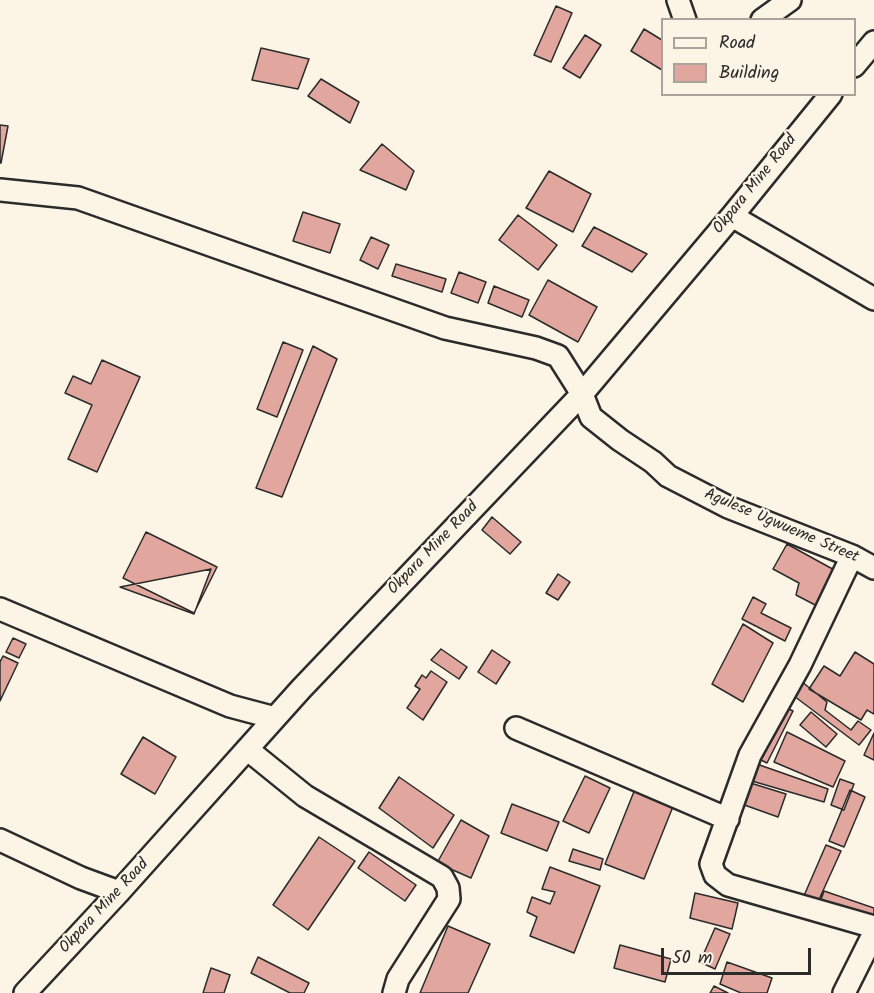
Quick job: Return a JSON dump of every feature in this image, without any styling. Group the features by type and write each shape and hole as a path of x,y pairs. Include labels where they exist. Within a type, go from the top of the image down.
{"street":[{"path":"678,0 684,18"},
{"path":"765,18 790,0"},
{"path":"856,65 874,42"},
{"name":"Okpara Mine Road","path":"25,993 275,718 582,394 829,96"},
{"name":"Agulese Ugwueme Street","path":"0,190 78,198 445,328 536,348 558,357 582,394 591,417 653,462 668,476 728,507 852,556 874,568"},
{"path":"732,216 874,299"},
{"path":"852,556 800,665 750,755 711,864 715,875 728,885 874,927"},
{"path":"0,609 221,702 275,718"},
{"path":"516,728 728,819"},
{"path":"247,749 305,796 441,878 445,883 449,899 398,979 394,993"},
{"path":"0,840 81,878 119,892"},
{"path":"844,993 874,933"}],"building":[{"path":"556,6 572,13 551,62 534,55"},
{"path":"644,29 661,39 661,69 631,51"},
{"path":"585,35 601,45 580,78 563,68"},
{"path":"261,48 309,59 298,89 252,80"},
{"path":"321,79 359,102 350,123 308,96"},
{"path":"0,125 8,126 1,163 0,163"},
{"path":"382,144 414,171 406,190 360,170"},
{"path":"549,171 591,194 573,232 526,208"},
{"path":"303,212 340,224 330,253 293,241"},
{"path":"518,215 557,245 538,270 499,240"},
{"path":"594,227 647,254 632,272 582,246"},
{"path":"371,237 389,245 378,269 360,260"},
{"path":"396,264 446,279 442,292 392,276"},
{"path":"459,272 486,282 478,303 451,293"},
{"path":"548,280 597,307 578,342 529,315"},
{"path":"494,286 529,300 522,317 488,303"},
{"path":"283,342 303,350 277,417 257,409"},
{"path":"313,346 337,359 282,497 256,488"},
{"path":"102,360 140,377 97,472 68,459 92,405 65,393 73,376 91,384"},
{"path":"492,517 521,542 510,554 482,530"},
{"path":"146,532 217,567 194,613 123,578"},
{"path":"787,544 838,572 819,607 796,595 799,583 773,569"},
{"path":"211,569 194,614 120,587"},
{"path":"558,574 570,582 558,600 546,593"},
{"path":"753,597 766,604 761,613 791,628 785,641 742,619"},
{"path":"743,624 773,643 743,702 712,684"},
{"path":"13,638 26,644 19,658 6,652"},
{"path":"441,649 467,667 459,679 431,660"},
{"path":"492,650 510,662 496,684 478,672"},
{"path":"855,652 874,664 874,714 867,710 861,720 809,689 824,666 840,676"},
{"path":"3,656 18,663 0,701 0,662"},
{"path":"431,671 447,682 423,720 407,708 420,689 415,686 422,675 426,678"},
{"path":"796,677 827,702 825,710 851,730 858,721 871,730 859,745 790,693"},
{"path":"781,705 793,711 767,763 753,756"},
{"path":"811,712 837,734 826,747 800,725"},
{"path":"787,732 845,761 833,787 774,762"},
{"path":"874,733 874,760 864,755"},
{"path":"143,737 176,757 155,794 121,774"},
{"path":"751,762 828,789 824,802 745,779"},
{"path":"585,776 610,788 589,833 563,821"},
{"path":"399,777 454,815 433,848 379,808"},
{"path":"840,779 854,784 844,810 831,805"},
{"path":"744,781 786,794 778,817 736,802"},
{"path":"637,784 676,799 644,879 605,864"},
{"path":"850,790 865,797 844,847 829,841"},
{"path":"512,804 559,822 547,851 501,833"},
{"path":"461,820 489,836 471,878 437,863"},
{"path":"319,837 355,861 308,930 273,905"},
{"path":"826,845 841,851 817,904 803,898"},
{"path":"573,849 603,859 600,870 569,861"},
{"path":"369,852 416,885 405,901 358,868"},
{"path":"550,867 600,886 574,953 530,936 537,917 527,912 532,897 550,904 555,892 542,889"},
{"path":"824,891 874,908 874,926 818,908"},
{"path":"695,893 738,903 732,929 690,918"},
{"path":"448,926 490,944 468,993 420,993"},
{"path":"715,928 730,934 715,969 700,962"},
{"path":"620,945 671,959 665,982 614,968"},
{"path":"258,957 309,983 304,993 290,993 251,973"},
{"path":"727,962 772,978 767,993 741,993 720,984"},
{"path":"211,968 230,975 224,993 203,993"},
{"path":"714,986 728,993 710,993"}]}
